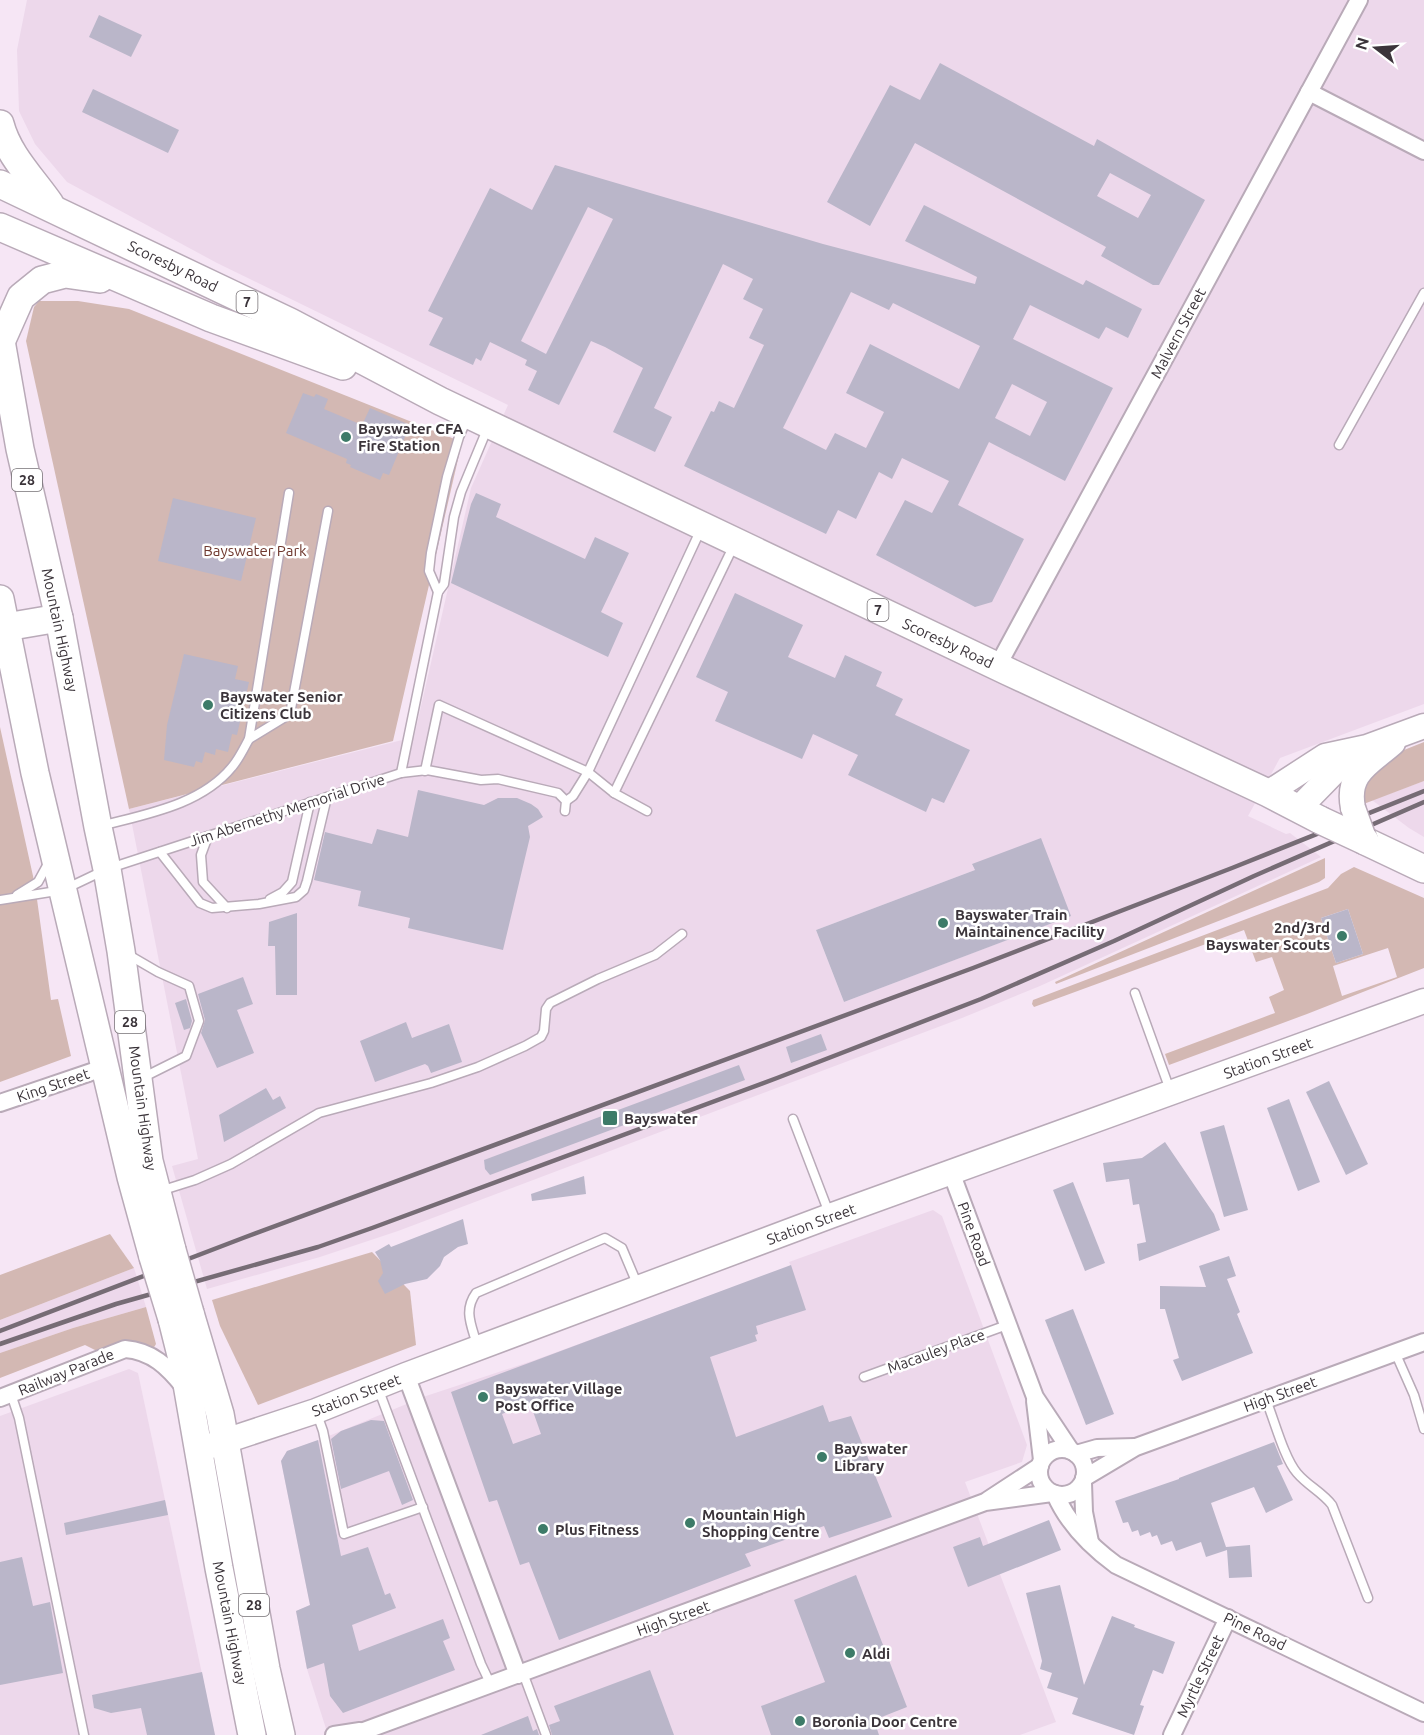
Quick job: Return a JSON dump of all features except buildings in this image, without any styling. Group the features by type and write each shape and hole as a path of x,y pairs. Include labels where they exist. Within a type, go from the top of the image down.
{"main road":[{"path":"0,124 16,160 52,207"},
{"name":"Scoresby Road","path":"0,184 290,322 479,420 1424,869"},
{"name":"Scoresby Road","path":"0,227 211,318 440,401"},
{"path":"1,338 21,297 42,280 65,274 134,284"},
{"name":"Mountain Highway","path":"1,338 20,449 59,618 107,869 121,951 163,1253"},
{"name":"Mountain Highway","path":"0,599 35,773 131,1177 163,1253 181,1316 220,1414 212,1445 219,1568 252,1735"},
{"path":"6,627 59,618"},
{"path":"1268,793 1325,756 1367,747 1424,726"},
{"path":"1365,841 1353,808 1351,788 1356,775 1401,735"},
{"path":"1309,815 1341,765 1367,747"},
{"path":"106,1067 121,1061 107,869"},
{"name":"Station Street","path":"212,1445 316,1411 830,1216 1424,1001"},
{"name":"Mountain Highway","path":"181,1316 188,1393 212,1445 281,1735"}],"street":[{"name":"Malvern Street","path":"997,667 1359,0"},
{"path":"1309,92 1424,151"},
{"name":"King Street","path":"0,1103 106,1067"},
{"name":"Pine Road","path":"951,1172 1035,1397 1074,1452"},
{"name":"High Street","path":"1084,1480 1136,1447 1424,1342"},
{"name":"Railway Parade","path":"6,1396 125,1349 145,1353 161,1362 188,1393"},
{"path":"406,1375 520,1674"},
{"name":"Pine Road","path":"1035,1397 1041,1463"},
{"name":"High Street","path":"1074,1452 1097,1448 1136,1447"},
{"path":"1084,1480 1071,1494 1053,1494 1044,1487 1039,1477 1041,1463 1048,1454 1063,1449 1074,1452 1082,1461 1085,1469 1084,1512 1090,1542"},
{"name":"High Street","path":"985,1502 1041,1463"},
{"name":"Pine Road","path":"1053,1494 1075,1530 1116,1565 1424,1713"},
{"name":"High Street","path":"334,1735 361,1733 985,1502 1053,1494"},
{"name":"Myrtle Street","path":"1173,1735 1228,1618"}],"lane":[{"path":"1339,445 1424,293"},
{"path":"401,773 438,592 444,584 454,517 479,420"},
{"path":"438,592 429,571 434,535 447,477 459,437 479,420"},
{"path":"98,826 148,814 198,796 214,786 233,767 249,739 289,493"},
{"path":"249,739 291,714 328,511"},
{"path":"565,811 566,801 573,796 588,772 702,526"},
{"path":"614,793 735,542"},
{"path":"425,771 439,705 588,772 614,793 647,811"},
{"name":"Jim Abernethy Memorial Drive","path":"4,899 63,890 107,869 401,773 425,771 481,780 498,779 558,793 566,801"},
{"path":"160,852 200,903 212,909 296,897 304,890 327,797"},
{"path":"259,904 283,892 292,882 310,802"},
{"path":"208,836 201,855 203,882 227,908"},
{"path":"4,899 21,893 38,882 45,871 52,846"},
{"path":"156,1192 202,1177 231,1164 319,1113 431,1083 478,1067 525,1046 541,1036 544,1031 546,1008 550,1003 654,955 682,934"},
{"path":"121,951 189,986 199,1021 186,1056 138,1079"},
{"path":"1135,993 1171,1093"},
{"path":"793,1119 830,1216"},
{"path":"478,1348 468,1313 470,1301 476,1293 605,1238 622,1248 639,1288"},
{"name":"Macauley Place","path":"864,1377 1007,1325"},
{"path":"1395,1352 1414,1395 1424,1429"},
{"path":"377,1387 481,1664 491,1685"},
{"path":"6,1396 19,1418 84,1735"},
{"path":"1266,1400 1293,1467 1332,1505 1368,1598"},
{"path":"316,1411 323,1431 344,1534 423,1507"},
{"path":"520,1674 546,1735"}],"shaded area":[{"path":"27,0 1424,0 1424,704 1280,758 1248,816 1286,834 1290,833 1321,857 1040,986 962,1018 398,1231 320,1257 207,1289 172,1166 198,1159 129,809 414,737 471,488 508,405 217,263 67,182 35,144 19,111 17,50","holes":["972,865 1070,916 844,1002 816,930 975,870"]},
{"path":"1424,781 1424,837 1372,800"},
{"path":"933,1210 942,1216 1027,1445 1022,1462 965,1482 1056,1722 1020,1735 328,1735 307,1669 296,1611 310,1605 281,1461 287,1451 426,1396 535,1360 791,1266 789,1262"},
{"path":"134,1268 146,1307 73,1328 0,1353 0,1320"},
{"path":"129,1369 138,1373 215,1735 0,1735 0,1416"}],"green space":[{"name":"Bayswater Park","path":"39,301 78,301 129,309 462,442 393,741 129,809 26,341 34,307"},
{"path":"0,727 35,885 51,1000 58,999 71,1056 0,1082"},
{"path":"1424,742 1424,781 1361,805 1361,783 1394,754"},
{"path":"1325,858 1325,878 1319,882 1056,984 1055,982"},
{"path":"1354,867 1424,898 1424,968 1169,1065 1165,1054 1275,1013 1269,997 1284,990 1272,957 1256,962 1244,930 1034,1007 1032,1004 1033,1000 1328,888 1341,874","holes":["1348,909 1363,954 1336,963 1321,918","1388,948 1397,977 1342,996 1333,966"]},
{"path":"110,1234 134,1268 0,1320 0,1275"},
{"path":"372,1252 410,1291 416,1345 258,1405 220,1326 212,1300"},
{"path":"146,1307 156,1344 153,1349 101,1353 85,1345 0,1378 0,1353 73,1328"}],"railway":[{"path":"0,1331 243,1238 973,968 1424,791"},
{"path":"0,1344 116,1304 318,1247 777,1078 981,999 1424,802"}],"place":[{"name":"Bayswater CFA Fire Station","path":"346,437"},
{"name":"Bayswater Senior Citizens Club","path":"208,705"},
{"name":"Bayswater Train Maintainence Facility","path":"943,923"},
{"name":"2nd/3rd Bayswater Scouts","path":"1342,936"},
{"name":"Bayswater","path":"610,1118"},
{"name":"Bayswater Village Post Office","path":"483,1397"},
{"name":"Bayswater Library","path":"822,1457"},
{"name":"Mountain High Shopping Centre","path":"690,1523"},
{"name":"Plus Fitness","path":"543,1529"},
{"name":"Aldi","path":"850,1653"},
{"name":"Boronia Door Centre","path":"800,1721"}]}
